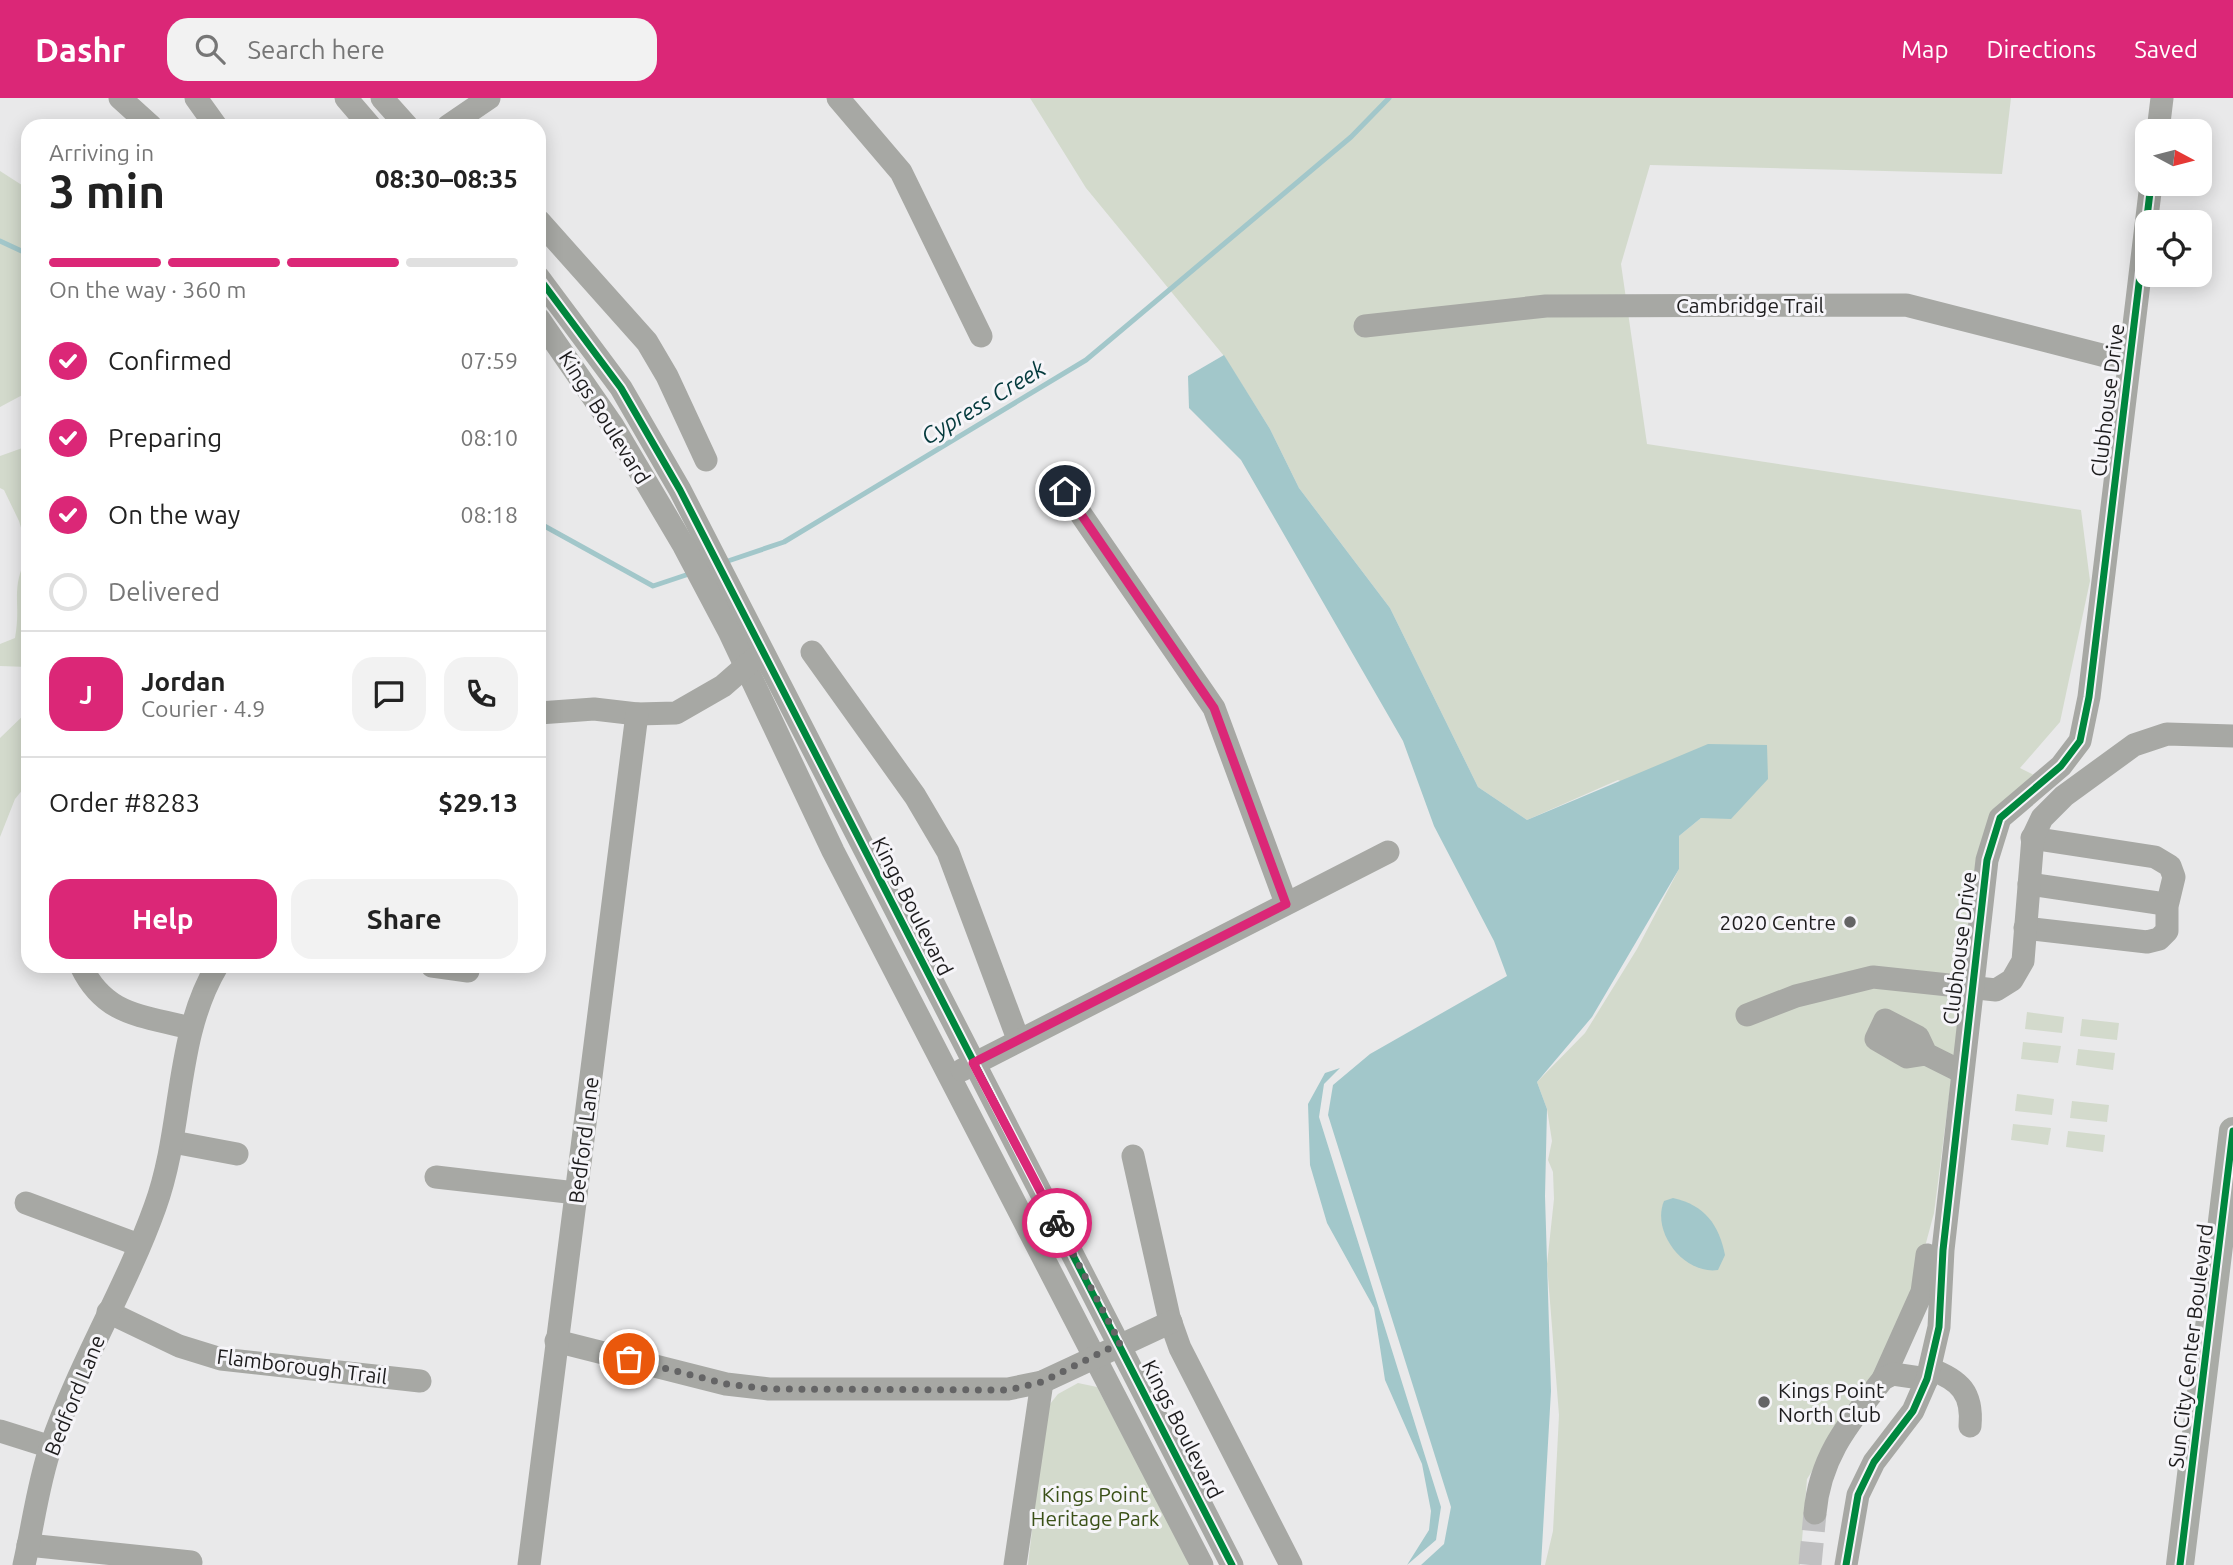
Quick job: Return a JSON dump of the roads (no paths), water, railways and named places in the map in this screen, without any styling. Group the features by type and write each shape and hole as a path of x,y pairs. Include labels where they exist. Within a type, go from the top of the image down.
{"main road":[{"name":"Sun City Center Boulevard","path":"2180,1565 2233,1131"}],"street":[{"path":"120,98 143,119"},
{"path":"197,98 211,119"},
{"path":"346,98 364,119"},
{"path":"383,98 401,119"},
{"path":"460,119 489,98"},
{"path":"838,98 901,172 981,336"},
{"path":"2159,119 2162,98"},
{"name":"Clubhouse Drive","path":"1846,1565 1858,1495 1874,1462 1913,1412 1928,1374 1939,1327 1943,1250 1987,860 2000,818 2061,765 2080,741 2089,697 2150,196"},
{"path":"546,229 647,342 667,376 706,460"},
{"name":"Kings Boulevard","path":"546,287 621,387 737,626 745,667 833,851 1202,1565"},
{"name":"Cambridge Trail","path":"1365,326 1546,306 1906,305 2129,362"},
{"name":"Kings Boulevard","path":"546,329 694,542"},
{"path":"1065,491 1214,708 1286,904"},
{"name":"Kings Boulevard","path":"737,626 762,652 1233,1565"},
{"path":"546,712 594,709 637,714 676,713 704,700 762,652"},
{"path":"812,652 915,796 948,852 1018,1039"},
{"name":"Bedford Lane","path":"529,1565 637,714"},
{"path":"1747,1015 1796,996 1873,977 1996,990 2012,980 2023,961 2032,838 2042,818 2064,796 2134,745 2167,734 2233,736"},
{"path":"2025,928 2147,942 2159,939 2167,931 2167,902 2173,893 2174,877 2170,866 2155,856 2032,838"},
{"path":"950,1077 1018,1039 1388,852"},
{"path":"2029,884 2167,902"},
{"path":"84,973 92,989 117,1009 191,1028"},
{"name":"Bedford Lane","path":"26,1555 51,1447 156,1206 173,1142 191,1028 213,973"},
{"path":"1926,1054 1962,1072"},
{"path":"173,1142 237,1154"},
{"path":"1133,1156 1171,1322 1180,1348 1291,1565"},
{"path":"436,1177 576,1193"},
{"path":"26,1203 139,1245"},
{"path":"1815,1513 1821,1472 1829,1454 1883,1379 1922,1292 1927,1255"},
{"name":"Flamborough Trail","path":"108,1312 179,1346 221,1359 420,1381"},
{"path":"556,1341 726,1384 769,1389 1008,1390 1042,1382 1120,1343 1171,1322"},
{"path":"1883,1379 1893,1374 1944,1374 1962,1387 1972,1405 1970,1426"},
{"path":"1015,1565 1042,1382"},
{"path":"0,1431 51,1447"},
{"path":"26,1555 191,1562"}],"water":[{"path":"1224,355 1270,429 1299,488 1390,608 1478,787 1527,820 1708,744 1767,745 1768,779 1731,819 1701,818 1679,836 1679,869 1592,1017 1537,1082 1547,1109 1545,1196 1551,1391 1541,1565 1421,1565 1444,1544 1451,1507 1328,1115 1333,1085 1370,1054 1507,976 1494,941 1434,826 1403,741 1241,460 1189,408 1188,376"},
{"path":"1340,1068 1324,1084 1319,1117 1441,1507 1436,1540 1407,1565 1429,1530 1431,1511 1422,1464 1385,1380 1374,1308 1327,1223 1310,1165 1308,1104 1325,1073"},
{"path":"1673,1198 1702,1211 1719,1234 1725,1255 1718,1270 1693,1266 1673,1249 1666,1238 1661,1213 1664,1201"}],"waterway":[{"name":"Cypress Creek","path":"725,562 784,542 1086,360 1351,137 1389,98"},
{"name":"Cypress Creek","path":"0,241 21,251"},
{"name":"Cypress Creek","path":"546,527 653,586 692,573"}],"tunnel":[{"path":"1810,1565 1815,1513"}],"place":[{"name":"2020 Centre","path":"1850,922"},
{"name":"Kings Point North Club","path":"1764,1402"}],"park label":[{"name":"Kings Point Heritage Park","path":"1095,1506"}]}
